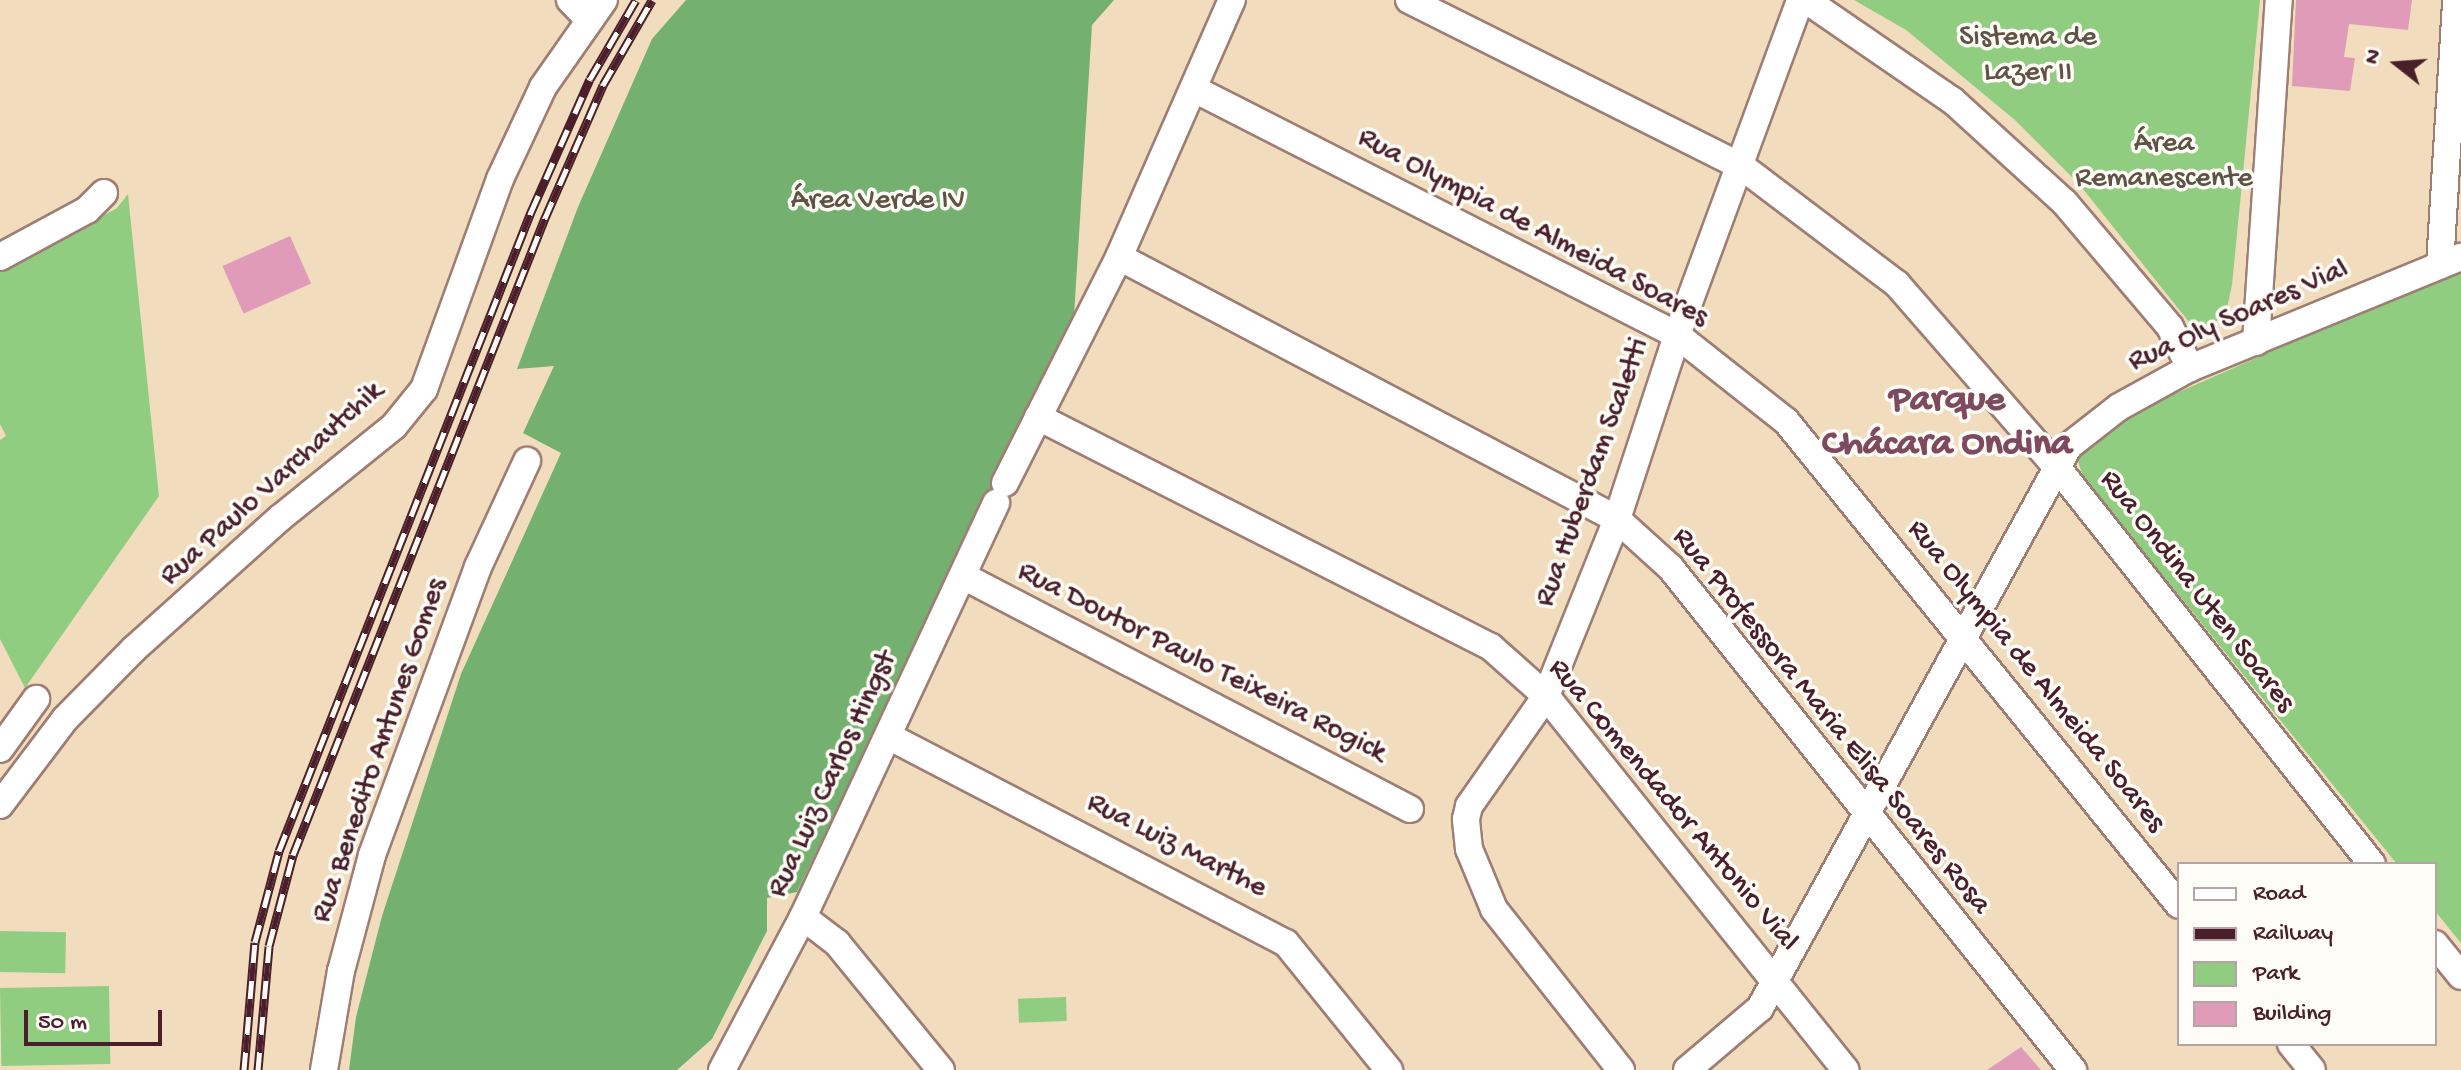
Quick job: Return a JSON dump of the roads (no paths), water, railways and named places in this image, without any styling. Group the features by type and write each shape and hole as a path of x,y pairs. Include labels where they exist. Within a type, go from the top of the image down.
{"street":[{"path":"570,0 597,10"},
{"name":"Rua Luiz Carlos Hingst","path":"722,1070 803,917 890,737 1000,493 1119,257 1232,0"},
{"name":"Rua Ondina Uten Soares","path":"1409,0 1741,166 1897,284 2056,466 2370,862"},
{"path":"1803,0 1953,101 2065,203 2170,327 2190,368"},
{"name":"Rua Huberdam Scaletti","path":"1621,1070 1494,909 1465,830 1469,806 1546,696 1617,519 1677,335 1803,0"},
{"path":"2256,342 2279,0"},
{"path":"2451,261 2456,0"},
{"name":"Rua Paulo Varchavtchik","path":"0,805 28,762 134,649 280,518 394,426 424,389 500,179 543,87 597,10"},
{"name":"Rua Olympia de Almeida Soares","path":"1194,89 1677,335 1786,421 2177,903"},
{"path":"0,257 87,210 104,193"},
{"name":"Rua Professora Maria Elisa Soares Rosa","path":"1119,257 1603,507 1670,567 2073,1070"},
{"name":"Rua Oly Soares Vial","path":"1687,1070 1760,1008 2056,466 2093,424 2190,368 2451,261"},
{"name":"Rua Comendador Antonio Vial","path":"1038,417 1491,647 1546,696 1846,1070"},
{"name":"Rua Benedito Antunes Gomes","path":"324,1070 341,971 372,855 478,567 527,461"},
{"name":"Rua Doutor Paulo Teixeira Rogick","path":"963,576 1410,809"},
{"path":"0,749 36,699"},
{"name":"Rua Luiz Marthe","path":"890,737 1286,943 1389,1070"},
{"path":"0,769 28,762"},
{"path":"803,917 837,943 941,1070"},
{"path":"2437,946 2461,976"},
{"path":"2293,1046 2312,1070"}],"railway":[{"path":"244,1070 255,942 279,851 531,212 590,79 636,0"},
{"path":"258,1070 269,946 293,855 545,218 603,85 652,0"}],"district":[{"name":"Parque Chácara Ondina","path":"1947,424"}],"park label":[{"name":"Sistema de Lazer II","path":"2028,56"},
{"name":"Área Remanescente","path":"2164,162"},
{"name":"Área Verde IV","path":"878,202"}]}
